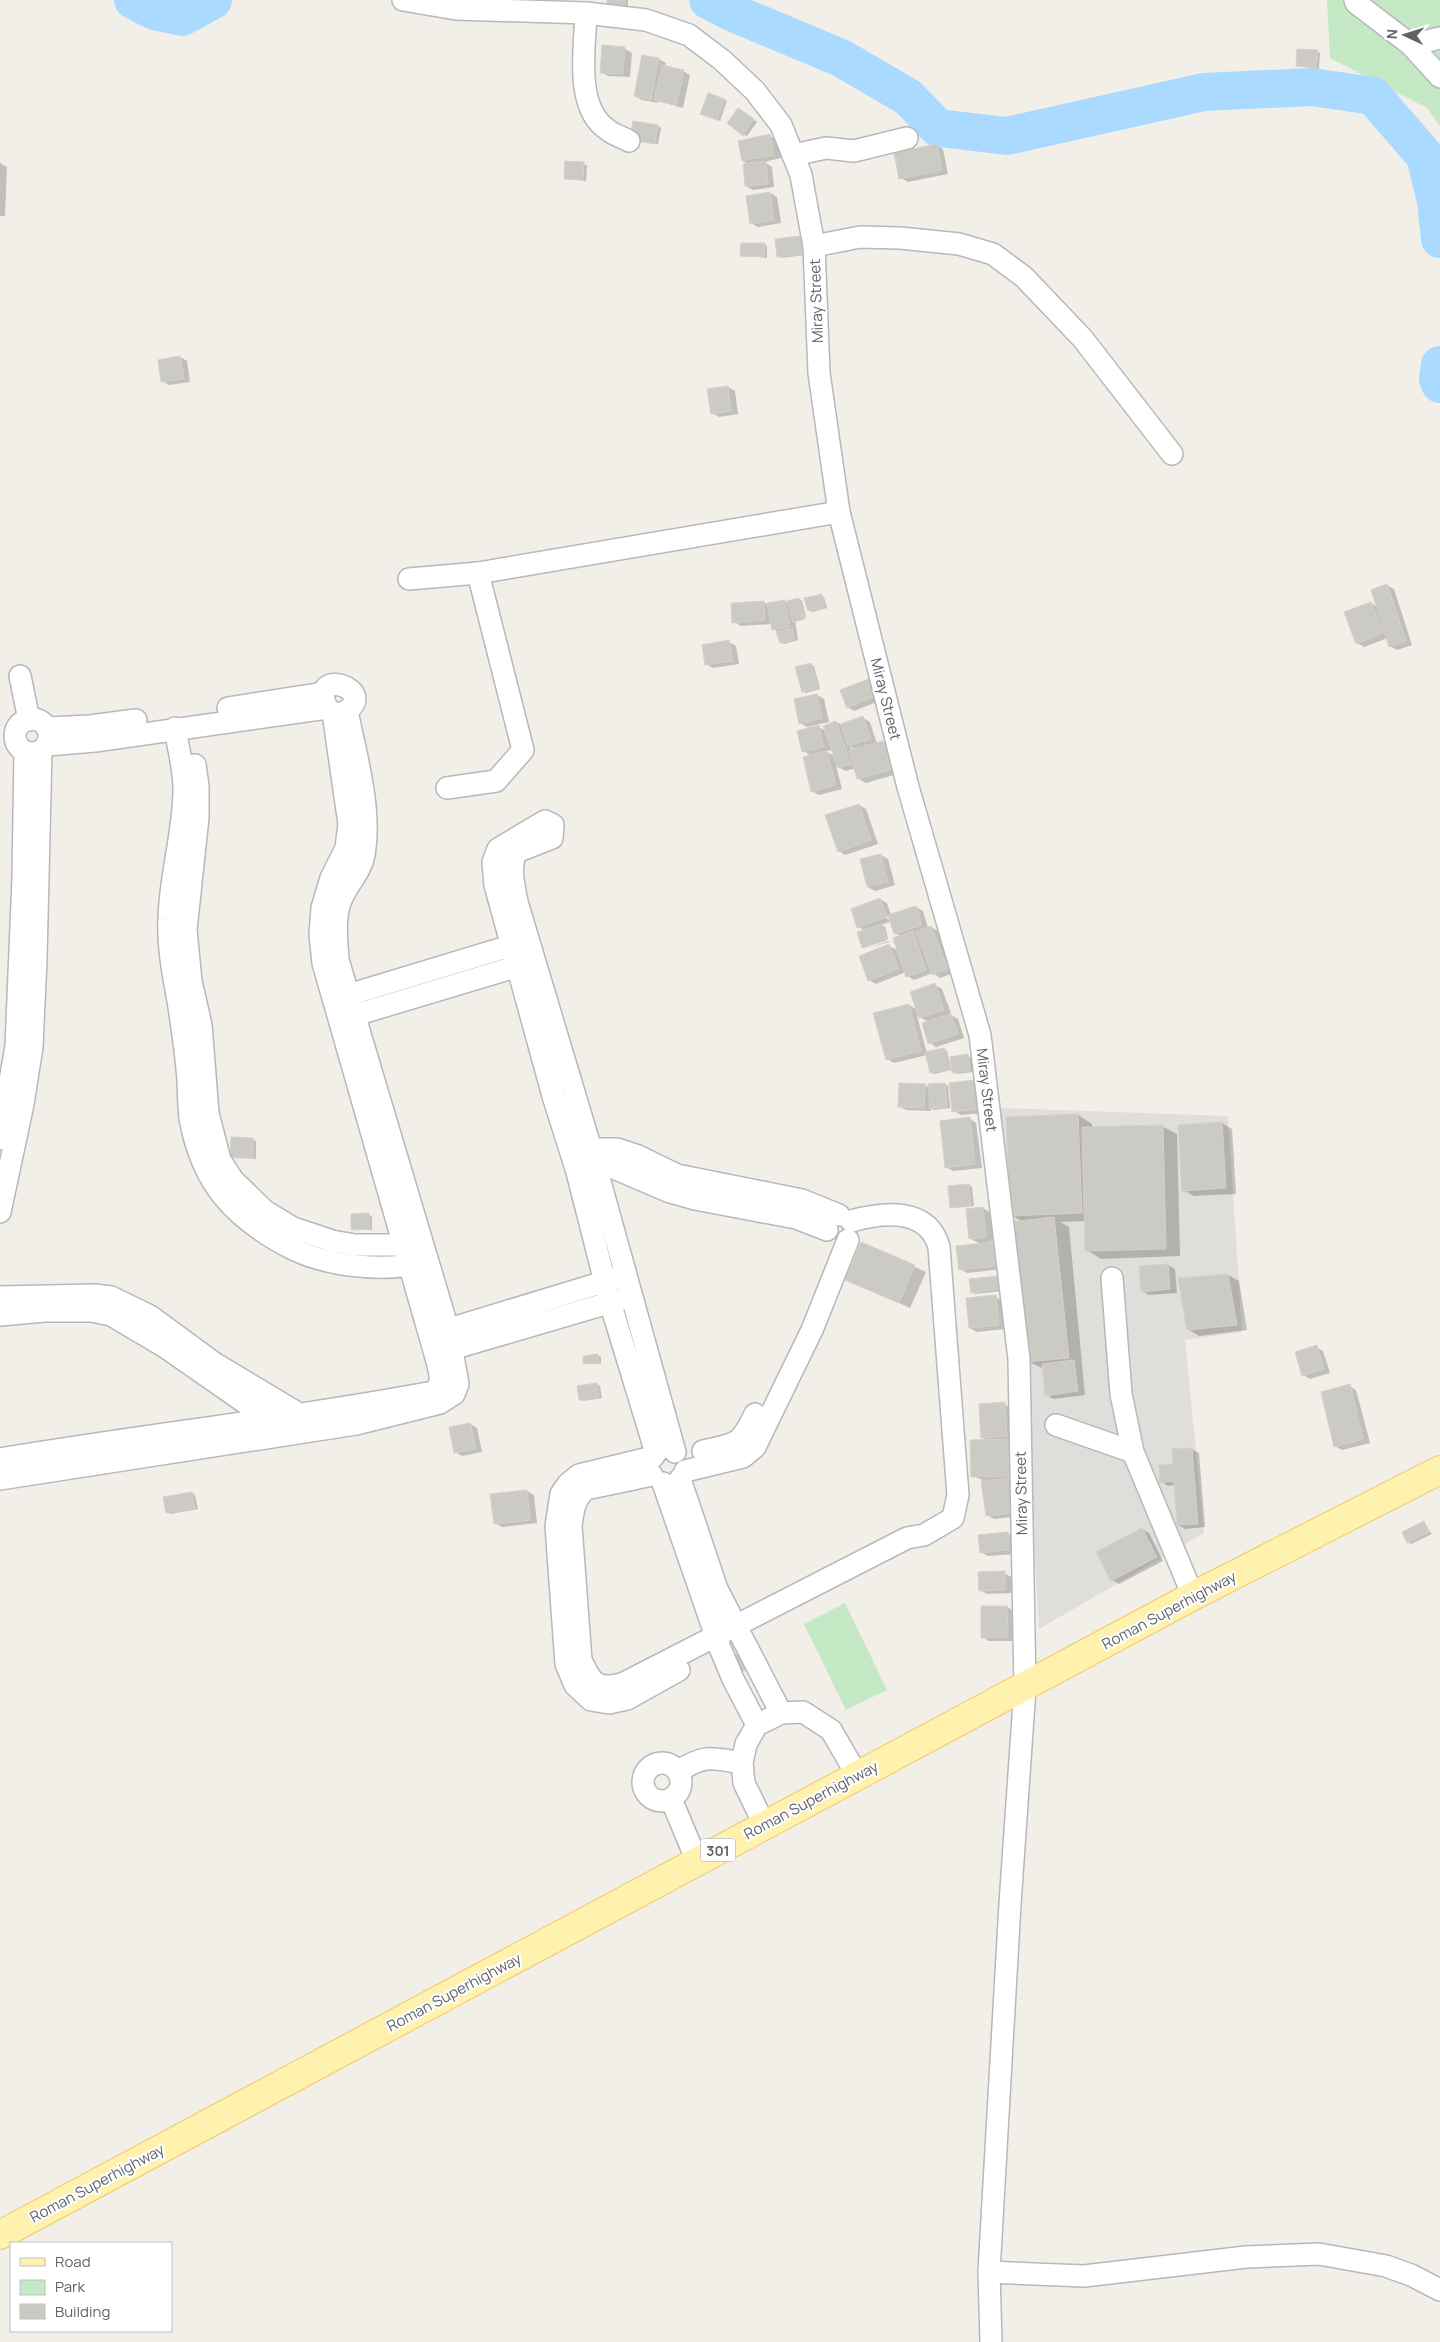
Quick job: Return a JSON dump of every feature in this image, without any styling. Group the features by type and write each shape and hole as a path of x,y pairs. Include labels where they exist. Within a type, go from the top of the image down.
{"main road":[{"name":"Roman Superhighway","path":"0,2235 764,1824 1024,1688 1193,1596 1440,1470"}],"street":[{"name":"Miray Street","path":"404,0 456,9 586,12 646,20 689,35 722,60 755,91 781,125 801,175 814,246 819,373 839,512 908,787 980,1035 1019,1359 1024,1688 989,2272 991,2342"},
{"path":"1355,0 1356,3 1411,45 1440,77"},
{"path":"586,12 584,79 589,104 596,118 607,130 629,141"},
{"path":"1411,45 1440,38"},
{"path":"793,155 826,148 854,151 868,149 907,138"},
{"path":"814,246 860,237 900,238 959,244 993,254 1024,277 1083,339 1172,454"},
{"path":"409,579 478,573 839,512"},
{"path":"446,788 496,781 523,750 478,573"},
{"path":"1,1201 23,1104 32,794 38,739 20,676"},
{"path":"0,1459 90,1444 354,1415 437,1398 441,1382 441,1341 340,997 337,925 332,900 331,878 358,824 349,760 333,706 90,726 38,739"},
{"path":"38,739 95,741 182,727 243,713"},
{"path":"182,727 191,786 172,883 177,931 191,981 189,1011 206,1070 199,1115 220,1160 224,1185 298,1251 328,1262 360,1266 418,1263"},
{"path":"519,943 512,871 513,860 516,852 552,838 553,825 550,822 545,821 498,849 493,862 495,885 526,964 584,1161 627,1275 668,1466 718,1642 740,1694 757,1725"},
{"path":"340,997 519,943"},
{"path":"468,959 473,980"},
{"path":"347,1018 526,964"},
{"path":"398,980 405,1000"},
{"path":"0,1138 24,1047"},
{"path":"584,1161 656,1176 670,1192 695,1199 796,1218 840,1229 871,1216 888,1215 910,1217 930,1226 936,1234 939,1247 958,1495 952,1518 924,1535 907,1538 871,1564 654,1676 627,1699 609,1703 590,1700 582,1681 566,1664 569,1604 556,1526 568,1497 568,1484 579,1475 668,1466 741,1449 745,1435 764,1412 805,1328 840,1229"},
{"path":"584,1161 607,1292 668,1466 710,1570 738,1632 781,1713"},
{"path":"259,1218 332,1241 355,1245 412,1242"},
{"path":"501,1323 562,1316 607,1292 627,1275"},
{"path":"1112,1278 1121,1394 1133,1452 1193,1596"},
{"path":"441,1341 501,1323 555,1296 607,1292 633,1297"},
{"path":"555,1296 562,1316"},
{"path":"0,1297 93,1303 111,1315 169,1341 285,1422"},
{"path":"0,1314 44,1311 93,1303"},
{"path":"210,1370 285,1422"},
{"path":"0,1479 91,1466 285,1422"},
{"path":"1056,1425 1133,1452"},
{"path":"90,1444 91,1466"},
{"path":"740,1694 765,1681"},
{"path":"764,1824 744,1783 742,1763 746,1744 757,1725 781,1713 803,1712 831,1730 857,1775"},
{"path":"678,1771 695,1760 710,1757 742,1763"},
{"path":"658,1763 666,1763 678,1771 682,1779 681,1787 677,1794 671,1799 663,1801 650,1797 643,1785 646,1771 658,1763"},
{"path":"671,1799 697,1861"},
{"path":"989,2272 1084,2276 1246,2257 1319,2254 1386,2266 1411,2275 1440,2290"}],"shaded area":[{"path":"999,1108 1228,1116 1242,1332 1185,1340 1204,1533 1039,1629 1023,1360"}],"green space":[{"path":"1327,0 1440,0 1440,126 1427,108 1330,58"},
{"path":"845,1603 887,1690 846,1710 804,1624"}],"building":[{"path":"607,0 625,0 625,7 607,7"},
{"path":"602,45 625,47 623,74 600,73"},
{"path":"1297,49 1318,50 1316,68 1296,66"},
{"path":"642,55 659,58 651,100 634,96"},
{"path":"662,65 684,70 676,105 654,100"},
{"path":"708,93 725,99 717,120 700,114"},
{"path":"738,108 754,119 743,136 727,123"},
{"path":"633,121 658,125 655,144 630,140"},
{"path":"770,134 774,155 742,161 738,141"},
{"path":"937,144 942,170 899,179 894,153"},
{"path":"565,161 584,162 583,180 564,179"},
{"path":"766,161 768,184 745,186 743,164"},
{"path":"770,192 774,220 750,224 746,196"},
{"path":"800,236 803,254 777,257 775,239"},
{"path":"741,243 765,243 764,257 740,256"},
{"path":"180,356 184,379 161,382 158,360"},
{"path":"728,386 731,411 711,414 707,389"},
{"path":"1387,584 1406,641 1389,647 1371,590"},
{"path":"822,594 825,607 808,611 804,598"},
{"path":"799,598 805,619 793,622 787,601"},
{"path":"785,600 790,626 772,630 767,603"},
{"path":"764,601 765,620 732,623 731,603"},
{"path":"1371,602 1383,633 1356,644 1344,612"},
{"path":"792,628 795,639 780,643 776,632"},
{"path":"729,640 733,661 705,665 702,645"},
{"path":"811,663 818,688 802,692 795,667"},
{"path":"871,678 878,695 847,708 840,690"},
{"path":"817,694 822,718 799,724 794,699"},
{"path":"863,716 871,739 848,746 841,724"},
{"path":"836,721 851,764 838,768 823,726"},
{"path":"819,725 824,747 802,752 797,731"},
{"path":"883,741 891,770 857,779 849,750"},
{"path":"827,751 836,785 811,792 803,757"},
{"path":"859,804 871,840 838,852 825,815"},
{"path":"881,854 888,882 867,887 860,859"},
{"path":"880,898 887,917 857,928 851,909"},
{"path":"916,906 922,925 894,934 888,915"},
{"path":"882,924 887,940 862,948 857,932"},
{"path":"931,926 948,969 932,975 916,932"},
{"path":"913,931 926,970 906,977 893,938"},
{"path":"889,944 899,969 868,981 859,956"},
{"path":"935,983 944,1010 919,1018 910,992"},
{"path":"909,1004 921,1051 886,1060 873,1013"},
{"path":"951,1014 958,1034 928,1044 922,1023"},
{"path":"944,1048 949,1069 930,1073 925,1052"},
{"path":"968,1054 970,1071 952,1073 950,1057"},
{"path":"975,1080 978,1109 952,1112 949,1083"},
{"path":"899,1083 925,1084 924,1108 898,1107"},
{"path":"945,1083 947,1107 930,1109 928,1084"},
{"path":"1078,1114 1082,1213 1010,1216 1006,1117"},
{"path":"970,1117 975,1164 945,1168 940,1121"},
{"path":"1222,1122 1226,1188 1182,1191 1178,1125"},
{"path":"1163,1125 1166,1249 1085,1251 1082,1127"},
{"path":"231,1137 253,1138 253,1158 230,1158"},
{"path":"969,1184 971,1205 950,1208 948,1186"},
{"path":"983,1207 986,1237 969,1239 966,1209"},
{"path":"369,1213 370,1229 351,1230 351,1214"},
{"path":"1054,1217 1069,1358 1026,1362 1011,1222"},
{"path":"861,1242 915,1265 899,1303 845,1280"},
{"path":"993,1242 995,1266 959,1270 956,1246"},
{"path":"1168,1264 1170,1289 1141,1292 1139,1266"},
{"path":"1228,1274 1237,1325 1187,1330 1178,1278"},
{"path":"999,1276 1000,1289 971,1293 969,1279"},
{"path":"996,1295 999,1325 969,1328 966,1298"},
{"path":"1317,1345 1324,1369 1302,1376 1295,1352"},
{"path":"598,1354 599,1363 583,1364 583,1356"},
{"path":"1074,1360 1078,1391 1045,1396 1042,1364"},
{"path":"597,1383 599,1397 579,1400 577,1386"},
{"path":"1350,1384 1363,1439 1334,1447 1321,1392"},
{"path":"1005,1402 1007,1436 981,1438 979,1404"},
{"path":"470,1423 476,1449 454,1453 449,1427"},
{"path":"1008,1439 1009,1476 971,1477 970,1440"},
{"path":"1192,1448 1198,1524 1177,1525 1174,1481 1160,1483 1159,1465 1173,1464 1172,1449"},
{"path":"1009,1478 1013,1513 986,1516 981,1481"},
{"path":"527,1490 530,1520 494,1524 490,1494"},
{"path":"192,1492 195,1508 166,1513 163,1497"},
{"path":"1424,1521 1429,1532 1407,1543 1402,1532"},
{"path":"1142,1528 1157,1557 1111,1581 1096,1552"},
{"path":"1008,1532 1009,1550 980,1553 978,1535"},
{"path":"1005,1571 1005,1590 979,1591 978,1572"},
{"path":"981,1606 1007,1606 1008,1637 981,1638"},
{"path":"745,1650 753,1666 740,1673 732,1657"}],"waterway":[{"path":"133,0 154,11 182,17 213,0"},
{"path":"708,0 731,12 841,58 908,97 938,128 1007,136 1204,92 1312,87 1373,96 1425,156 1436,201 1440,239"},
{"path":"1440,365 1438,379 1440,384"}]}
